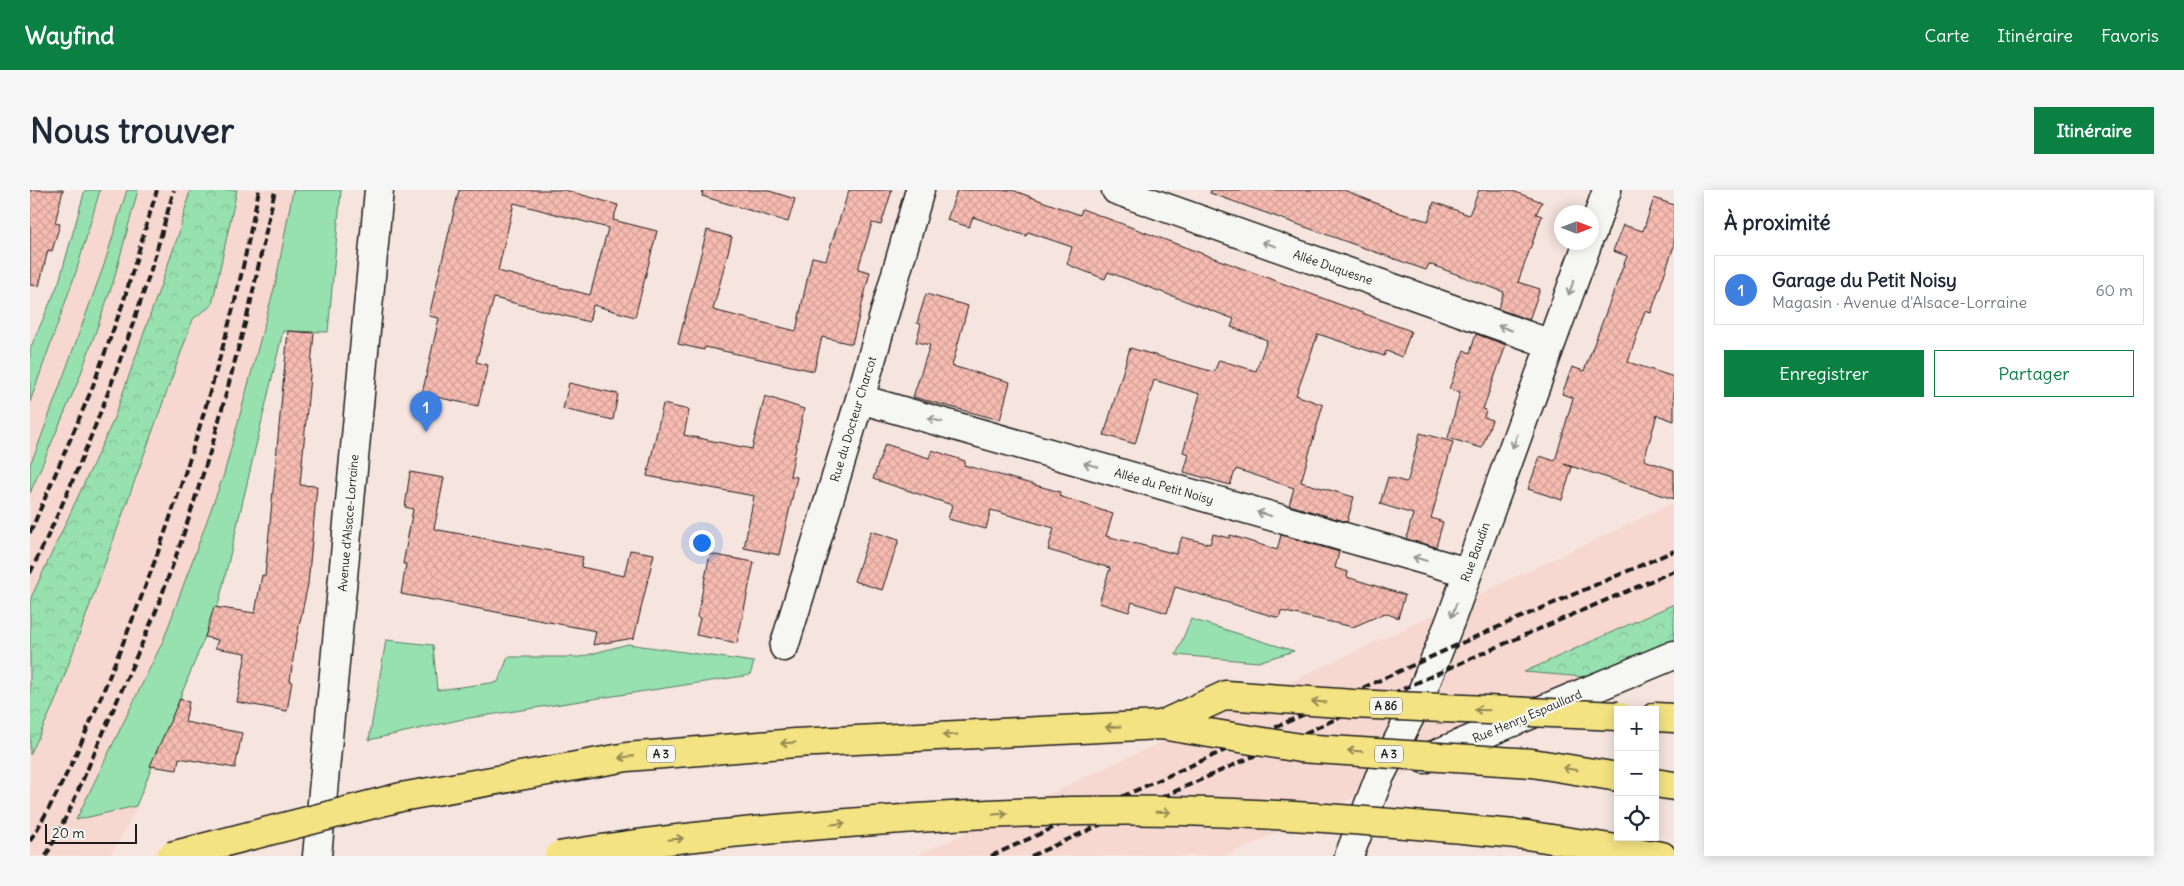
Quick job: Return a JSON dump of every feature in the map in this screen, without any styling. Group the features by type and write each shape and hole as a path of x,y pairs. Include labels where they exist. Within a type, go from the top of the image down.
{"highway":[{"name":"A 86","path":"1161,725 1226,696 1353,704 1614,716"},
{"path":"1659,717 1674,718"},
{"name":"A 3","path":"172,856 401,797 628,757 795,743 1161,725 1300,748 1532,763 1614,775"},
{"path":"1659,783 1674,786"},
{"path":"559,856 623,845 776,828 1054,811 1232,812 1408,824 1526,835 1662,856"}],"street":[{"name":"Avenue d'Alsace-Lorraine","path":"317,856 379,190"},
{"name":"Rue du Docteur Charcot","path":"784,646 860,399 920,190"},
{"name":"Allée Duquesne","path":"1116,190 1551,344"},
{"path":"1599,214 1608,190"},
{"name":"Rue Baudin","path":"1349,856 1379,778 1420,697 1452,619 1467,572 1585,250"},
{"name":"Allée du Petit Noisy","path":"860,399 1467,572"},
{"name":"Rue Henry Espaullard","path":"1379,778 1674,655"}],"shaded area":[{"path":"85,190 341,190 328,332 283,331 219,602 134,813 110,856 30,856 30,349 59,282"},
{"path":"1674,503 1674,650 1226,856 916,856"}],"green space":[{"path":"85,190 100,190 77,269 30,402 30,349 59,282"},
{"path":"127,190 138,190 113,283 79,379 30,493 30,464 104,265"},
{"path":"190,190 237,190 212,305 193,319 55,702 30,755 30,600 113,421 179,233"},
{"path":"293,190 341,190 328,332 283,331 219,602 136,806 76,820 163,641 224,474 276,281"},
{"path":"1674,604 1674,649 1610,679 1524,672"},
{"path":"1191,619 1294,651 1258,662 1176,655"},
{"path":"386,640 433,645 437,690 498,682 508,657 580,657 628,644 754,662 750,675 463,719 369,740"}],"building":[{"path":"30,190 63,190 55,223 60,224 52,251 48,250 39,286 30,285"},
{"path":"459,190 565,190 618,205 613,220 657,231 635,317 593,305 589,322 494,298 476,362 488,365 478,406 422,394 439,318 429,316","holes":["514,203 608,228 590,295 498,271"]},
{"path":"703,190 766,190 795,199 788,222 702,196"},
{"path":"849,190 892,190 881,225 872,223 858,269 870,272 852,344 822,337 814,371 705,347 704,350 678,344 707,230 732,237 713,310 796,331 812,257 826,260"},
{"path":"957,190 1012,190 1080,215 1082,209 1411,331 1402,357 1386,351 1384,356 1318,334 1296,395 1323,405 1301,482 1354,497 1347,522 1289,505 1294,488 1236,469 1230,485 1184,472 1189,454 1183,452 1200,394 1154,380 1135,444 1104,435 1130,348 1214,372 1219,360 1256,371 1267,340 1231,327 1234,319 1108,272 1105,279 1071,266 1067,264 1072,247 1028,232 1026,236 973,217 969,227 947,220"},
{"path":"1211,190 1344,190 1400,213 1428,221 1434,202 1469,215 1479,190 1510,190 1542,202 1536,214 1542,216 1518,282 1540,289 1529,320 1498,309 1504,292 1429,264 1426,270 1210,193"},
{"path":"1654,198 1674,205 1674,246 1651,313 1645,311 1628,362 1674,377 1674,421 1657,415 1644,460 1674,470 1674,499 1564,464 1572,467 1562,500 1528,489 1540,456 1555,461 1573,398 1562,394 1572,367 1584,371 1627,256 1613,251 1623,225 1643,231"},
{"path":"926,294 968,306 952,366 1010,382 1000,420 913,397 930,345 916,342 921,324 917,323"},
{"path":"288,331 314,333 300,485 317,486 308,584 295,645 287,711 237,702 246,653 215,648 218,640 205,637 214,607 255,613 262,575 265,576"},
{"path":"1476,334 1506,345 1483,409 1486,410 1484,417 1492,420 1482,448 1448,438 1460,392 1449,389 1464,350 1470,353"},
{"path":"569,383 618,394 613,420 563,409"},
{"path":"765,396 804,409 790,476 797,477 779,555 744,548 754,496 647,476 663,404 689,410 684,435 752,449"},
{"path":"1420,433 1453,442 1431,518 1443,522 1436,547 1406,539 1413,514 1380,504 1388,477 1406,482 1408,480"},
{"path":"885,444 929,458 932,450 965,461 964,465 1060,492 1059,496 1113,514 1106,536 1176,554 1182,537 1210,544 1213,534 1229,538 1230,535 1277,550 1281,535 1339,552 1335,568 1348,572 1347,577 1405,595 1398,618 1385,613 1353,627 1281,611 1279,618 1175,587 1167,613 1132,602 1129,612 1099,603 1110,568 1048,550 1054,528 991,510 986,529 948,519 952,505 873,479"},
{"path":"410,472 444,478 434,529 583,557 581,567 624,576 630,550 654,554 634,638 593,645 596,631 401,594 406,564 403,564 413,509 405,507"},
{"path":"871,531 899,540 882,590 854,581"},
{"path":"710,554 754,562 737,643 696,635 700,618 697,617"},
{"path":"180,699 189,702 185,722 242,733 235,768 179,758 177,770 150,766"}],"railway":[{"path":"30,533 91,391 123,303 157,190"},
{"path":"30,573 76,474 116,372 154,261 174,190"},
{"path":"30,841 55,797 87,729 134,616 167,527 223,347 259,190"},
{"path":"46,856 71,807 156,611 181,542 212,446 250,305 275,190"},
{"path":"991,856 1475,637 1674,551"},
{"path":"1031,856 1483,653 1674,571"}],"place":[{"name":"Garage du Petit Noisy","path":"426,432"}]}
